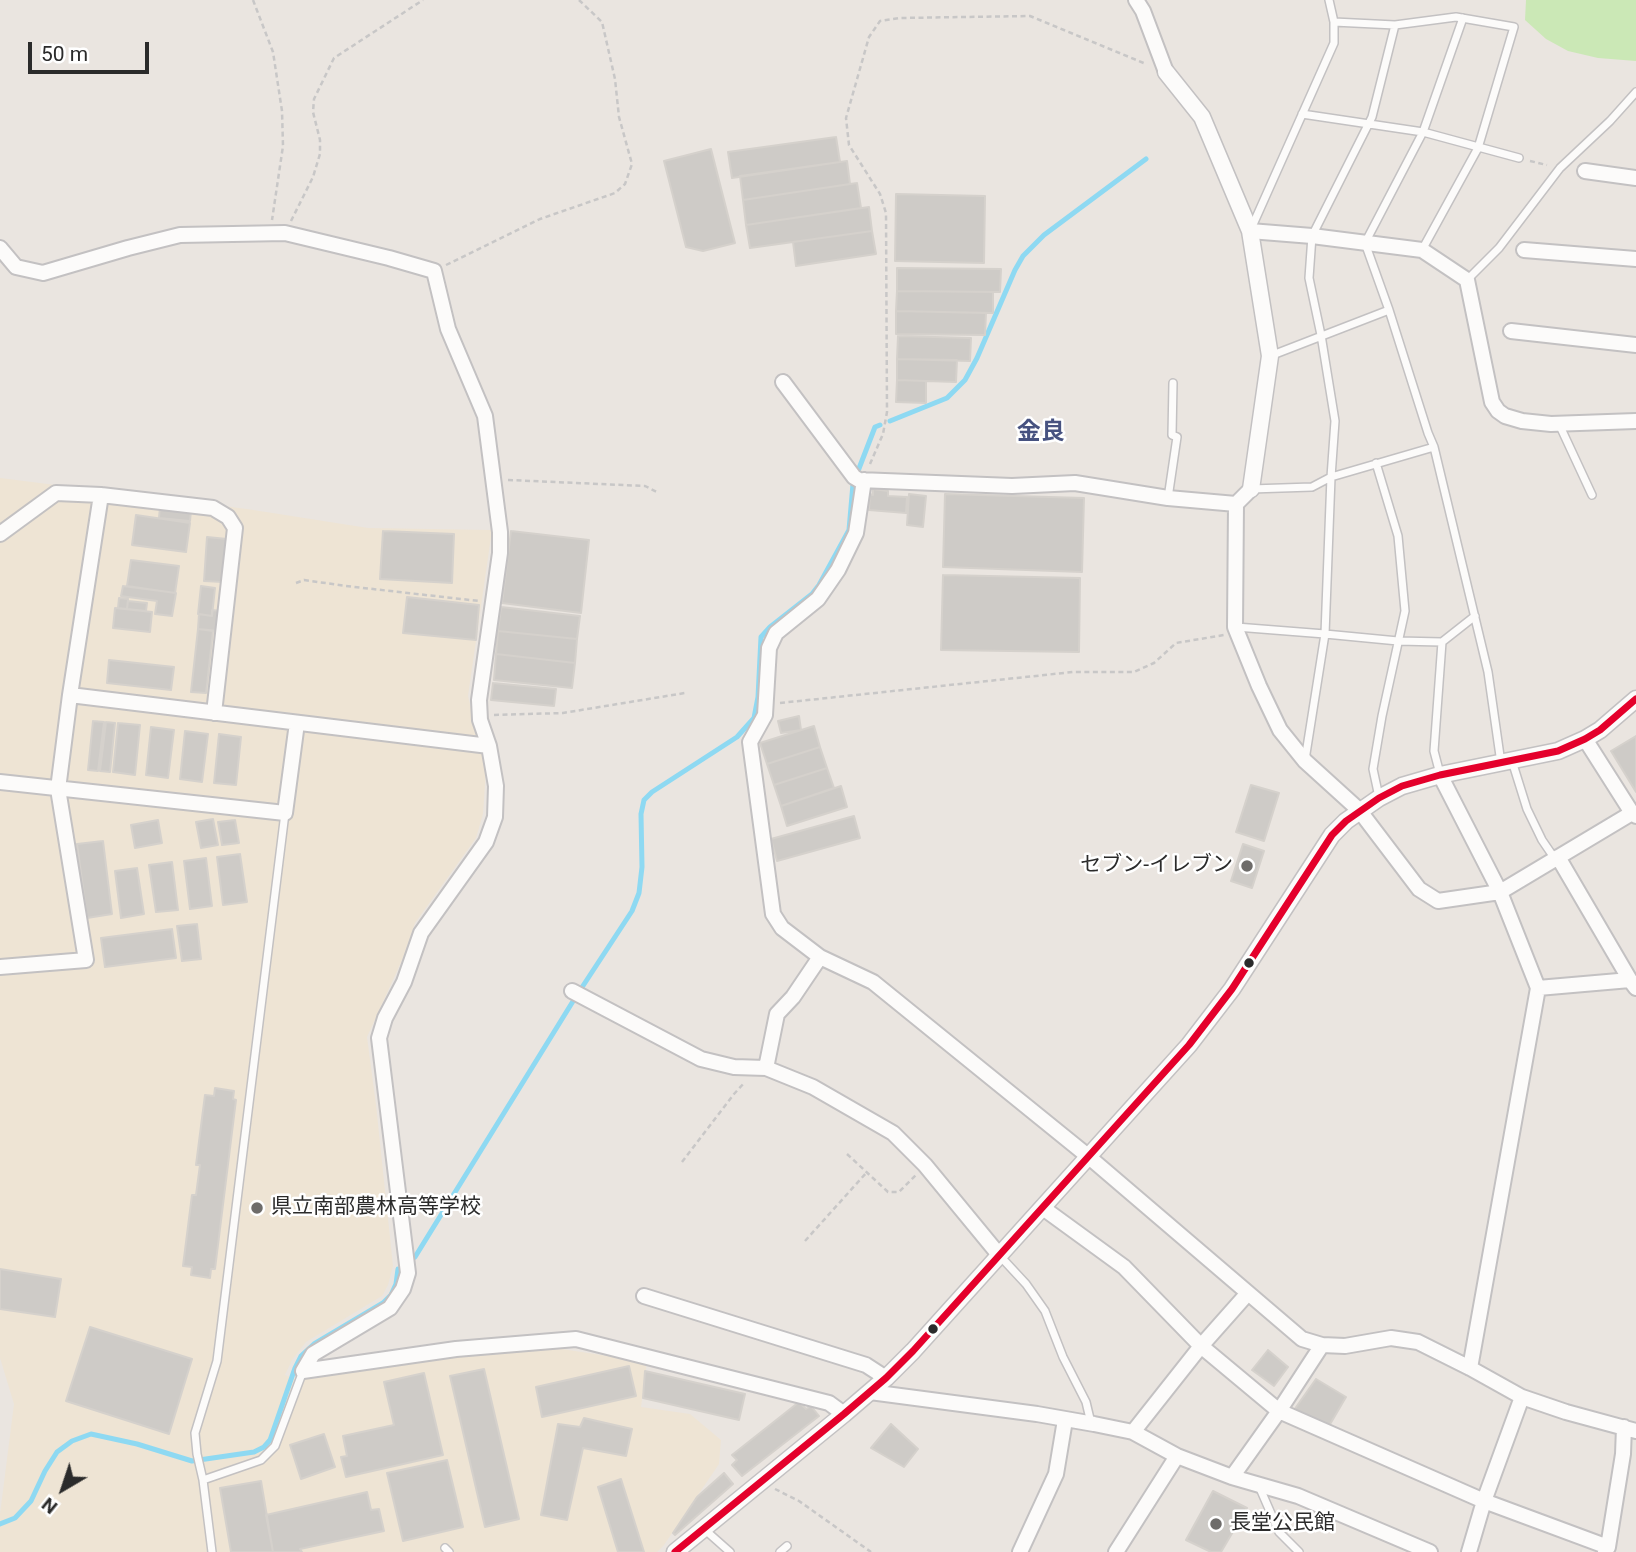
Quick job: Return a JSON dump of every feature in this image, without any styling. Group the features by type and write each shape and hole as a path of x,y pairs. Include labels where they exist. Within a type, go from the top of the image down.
{"street":[{"path":"1136,0 1143,11 1166,72 1202,117 1250,231 1270,356 1251,489 1236,504 1236,630 1280,730 1305,761 1359,810 1419,889 1438,901 1500,892 1634,815 1585,739"},
{"path":"1585,171 1636,178"},
{"path":"1250,231 1422,250 1467,280 1492,402 1505,416 1522,421 1559,424 1636,421"},
{"path":"0,248 16,267 43,273 180,235 278,233 434,271 448,329 485,416 500,533 500,553 479,699 480,716 496,786 495,817 486,842 421,933 404,982 385,1018 379,1038 408,1273 403,1289 390,1308 313,1354 303,1371"},
{"path":"1524,250 1636,259"},
{"path":"1511,331 1636,345"},
{"path":"783,383 859,479 856,533 838,570 818,599 776,633 769,648 765,715 750,742 773,914 782,928 820,957 873,982 1089,1157 1302,1339 1322,1345 1345,1346 1391,1338 1419,1342 1522,1397 1630,1429 1606,1549 1483,1501 1279,1411 1200,1346 1124,1267 1043,1208"},
{"path":"859,479 1012,486 1075,483 1168,498 1236,504"},
{"path":"0,534 56,493 102,495 213,508 228,517 235,528 214,713"},
{"path":"0,967 86,960 58,789 102,495"},
{"path":"70,695 489,746"},
{"path":"675,1552 844,1414 914,1351 1189,1045 1232,989 1332,835 1346,821 1359,810 1402,786 1440,775 1558,751 1600,730 1636,699"},
{"path":"0,782 285,813 297,723"},
{"path":"1440,775 1500,892 1538,988 1470,1368"},
{"path":"1538,988 1633,984 1557,858"},
{"path":"762,1068 777,1014 793,997 820,957"},
{"path":"572,991 701,1059 734,1067 762,1068 813,1087 871,1119 893,1133 925,1165 1000,1256"},
{"path":"1133,1432 1200,1346 1248,1293"},
{"path":"644,1296 866,1365 886,1378"},
{"path":"303,1371 456,1349 576,1339 829,1403 844,1414"},
{"path":"1232,1477 1322,1345"},
{"path":"870,1392 1037,1414 1133,1432 1177,1456 1232,1477 1298,1496 1430,1552"},
{"path":"1469,1552 1483,1501 1522,1397"},
{"path":"1020,1552 1056,1474 1065,1420"},
{"path":"1116,1552 1177,1456"}],"lane":[{"path":"1250,231 1334,43 1334,22 1329,0"},
{"path":"1334,22 1395,25 1456,17 1514,27 1478,148 1422,250"},
{"path":"1463,18 1423,132 1365,243 1434,447 1507,762 1542,840 1557,858"},
{"path":"1305,761 1325,634 1335,421 1309,278 1312,236 1372,117 1395,25"},
{"path":"1467,280 1499,248 1560,168 1610,121 1636,92"},
{"path":"1302,114 1423,132 1519,158"},
{"path":"1270,356 1389,310"},
{"path":"1168,498 1177,437 1172,435 1172,383"},
{"path":"1559,424 1592,495"},
{"path":"1251,489 1312,487 1331,477 1434,447"},
{"path":"1376,463 1398,536 1405,611 1373,769 1379,798"},
{"path":"1236,630 1442,642 1475,616"},
{"path":"1440,775 1434,751 1442,642"},
{"path":"212,1552 195,1433 217,1361 285,813"},
{"path":"1000,1256 1026,1284 1045,1311 1063,1357 1086,1402 1091,1423"},
{"path":"203,1480 261,1460 275,1446 303,1371"},
{"path":"1258,1485 1279,1532 1299,1552"},
{"path":"703,1528 730,1552"},
{"path":"780,1552 787,1546"}],"path":[{"path":"253,0 273,52 282,111 283,146 278,233"},
{"path":"278,233 313,177 320,154 320,139 313,112 314,99 334,58 423,0"},
{"path":"434,271 540,219 615,193 625,184 632,164 619,117 615,79 602,22 579,0"},
{"path":"859,479 883,434 887,412 886,213 880,194 849,145 846,118 869,37 880,21 899,18 1030,16 1166,72"},
{"path":"493,480 645,486 657,492"},
{"path":"296,583 304,580 493,602"},
{"path":"767,704 1073,673 1134,672 1154,663 1177,643 1236,630"},
{"path":"480,716 563,713 685,693"},
{"path":"682,1162 734,1094 762,1068"},
{"path":"847,1154 888,1192 899,1192 925,1165"},
{"path":"805,1241 867,1172"},
{"path":"762,1480 799,1501 871,1552"}],"shaded area":[{"path":"0,478 247,509 368,528 492,530 468,696 486,770 483,814 476,838 415,923 402,960 367,1037 393,1266 382,1296 306,1342 292,1360 285,1375 294,1379 452,1356 562,1349 647,1362 641,1407 690,1414 721,1440 719,1464 657,1552 0,1552 0,1514 14,1404 0,1358"}],"green space":[{"path":"1526,0 1636,0 1636,61 1598,58 1568,51 1546,39 1525,20"}],"building":[{"path":"836,137 840,162 732,178 728,152"},
{"path":"711,149 735,243 703,251 686,247 664,161"},
{"path":"847,161 850,184 743,200 740,176"},
{"path":"857,183 861,208 746,225 743,200"},
{"path":"896,194 985,196 984,263 895,261"},
{"path":"869,207 872,231 750,248 746,225"},
{"path":"872,231 876,254 796,266 793,242"},
{"path":"897,268 1001,269 1000,292 897,291"},
{"path":"897,291 993,292 993,313 896,311"},
{"path":"896,311 986,313 985,335 896,334"},
{"path":"898,336 971,338 970,361 897,359"},
{"path":"897,359 957,360 956,382 897,380"},
{"path":"897,380 926,381 926,403 896,402"},
{"path":"873,489 888,491 888,496 907,497 906,513 869,510"},
{"path":"909,494 926,496 923,527 907,525"},
{"path":"945,494 1084,498 1082,572 943,567"},
{"path":"160,507 191,511 190,521 159,518"},
{"path":"136,515 190,523 186,552 132,545"},
{"path":"383,531 454,534 452,583 380,579"},
{"path":"511,531 589,540 581,613 502,603"},
{"path":"207,537 227,539 223,582 204,581"},
{"path":"131,560 179,566 175,593 127,586"},
{"path":"943,575 1080,578 1079,652 941,650"},
{"path":"123,586 176,593 172,616 155,614 157,601 121,596"},
{"path":"201,586 215,588 212,616 198,614"},
{"path":"407,597 479,605 476,640 403,633"},
{"path":"119,598 128,599 127,609 118,608"},
{"path":"128,601 147,603 146,611 127,609"},
{"path":"501,607 580,616 577,639 498,631"},
{"path":"115,608 152,612 150,632 113,628"},
{"path":"212,610 221,611 219,631 198,629 199,614 212,616"},
{"path":"198,629 213,631 206,693 191,692"},
{"path":"498,631 577,639 575,663 496,654"},
{"path":"496,654 575,663 572,688 494,680"},
{"path":"109,660 174,667 171,690 107,683"},
{"path":"493,683 556,689 554,706 491,700"},
{"path":"799,716 801,730 781,733 778,721"},
{"path":"93,721 104,722 98,771 88,770"},
{"path":"106,722 115,723 110,772 100,771"},
{"path":"118,723 140,725 135,775 113,772"},
{"path":"814,726 820,747 767,764 760,743"},
{"path":"151,727 174,730 168,778 146,775"},
{"path":"185,731 208,734 202,782 180,779"},
{"path":"219,734 241,737 236,785 214,783"},
{"path":"1636,736 1636,792 1611,751"},
{"path":"820,747 827,768 774,785 767,764"},
{"path":"827,768 834,788 781,806 774,785"},
{"path":"1251,785 1279,793 1264,841 1236,832"},
{"path":"841,786 847,807 787,826 781,806"},
{"path":"854,816 860,838 777,861 771,839"},
{"path":"213,819 218,845 201,848 196,822"},
{"path":"158,820 162,843 135,848 131,825"},
{"path":"235,820 239,843 222,845 218,822"},
{"path":"103,841 112,914 87,918 77,844"},
{"name":"セブン-イレブン","path":"1243,844 1264,851 1252,888 1231,881"},
{"path":"240,854 247,902 223,905 217,857"},
{"path":"206,858 212,906 190,909 184,861"},
{"path":"172,862 178,910 156,912 149,865"},
{"path":"137,868 144,914 121,918 115,871"},
{"path":"197,924 201,959 182,961 177,926"},
{"path":"172,929 176,958 105,967 101,938"},
{"path":"215,1088 234,1091 233,1099 236,1100 215,1269 211,1269 210,1278 191,1275 192,1267 183,1266 192,1195 196,1195 200,1165 196,1165 205,1095 214,1096"},
{"path":"0,1269 61,1279 55,1317 0,1309"},
{"path":"90,1327 192,1359 169,1434 66,1401"},
{"path":"1268,1350 1288,1367 1274,1386 1252,1370"},
{"path":"629,1366 636,1396 542,1417 536,1387"},
{"path":"484,1369 519,1519 485,1527 450,1376"},
{"path":"645,1371 745,1394 739,1420 643,1398"},
{"path":"424,1373 443,1455 346,1477 341,1457 347,1456 343,1436 394,1425 384,1382"},
{"path":"1316,1379 1346,1397 1329,1426 1294,1410"},
{"path":"799,1402 806,1409 811,1406 819,1416 742,1476 732,1465 737,1460 732,1455"},
{"path":"584,1418 632,1429 626,1456 583,1448 567,1520 541,1515 558,1424 580,1427"},
{"path":"891,1424 918,1449 904,1467 871,1448"},
{"path":"324,1434 335,1467 301,1479 290,1445"},
{"path":"447,1460 463,1527 403,1541 387,1473"},
{"path":"724,1473 733,1484 675,1535 673,1533 697,1497"},
{"path":"621,1479 644,1552 618,1552 598,1487"},
{"path":"261,1481 273,1552 231,1552 220,1488"},
{"name":"長堂公民館","path":"1213,1491 1247,1508 1221,1552 1211,1552 1186,1540"},
{"path":"367,1492 371,1510 379,1509 384,1531 300,1549 302,1552 273,1552 266,1515"}],"waterway":[{"path":"890,421 947,398 965,380 1023,256 1044,235 1146,159"},
{"path":"415,1257 632,911 639,893 642,867 641,814 644,800 652,792 737,737 754,718 758,697 761,637 819,585 849,530 853,484 875,427 880,425"},
{"path":"0,1524 15,1518 31,1501 57,1452 72,1441 91,1434 137,1444 192,1461 254,1452 264,1447 270,1440 301,1356 314,1344 383,1303 396,1284 398,1269"}],"transit line":[{"path":"675,1552 844,1414 913,1351 1189,1045 1232,989 1332,835 1346,821 1402,786 1440,775 1558,751 1600,730 1636,699"}],"place":[{"name":"セブン-イレブン","path":"1247,866"},
{"name":"県立南部農林高等学校","path":"257,1208"},
{"name":"長堂公民館","path":"1216,1524"}],"district":[{"name":"金良","path":"1041,433"}]}
